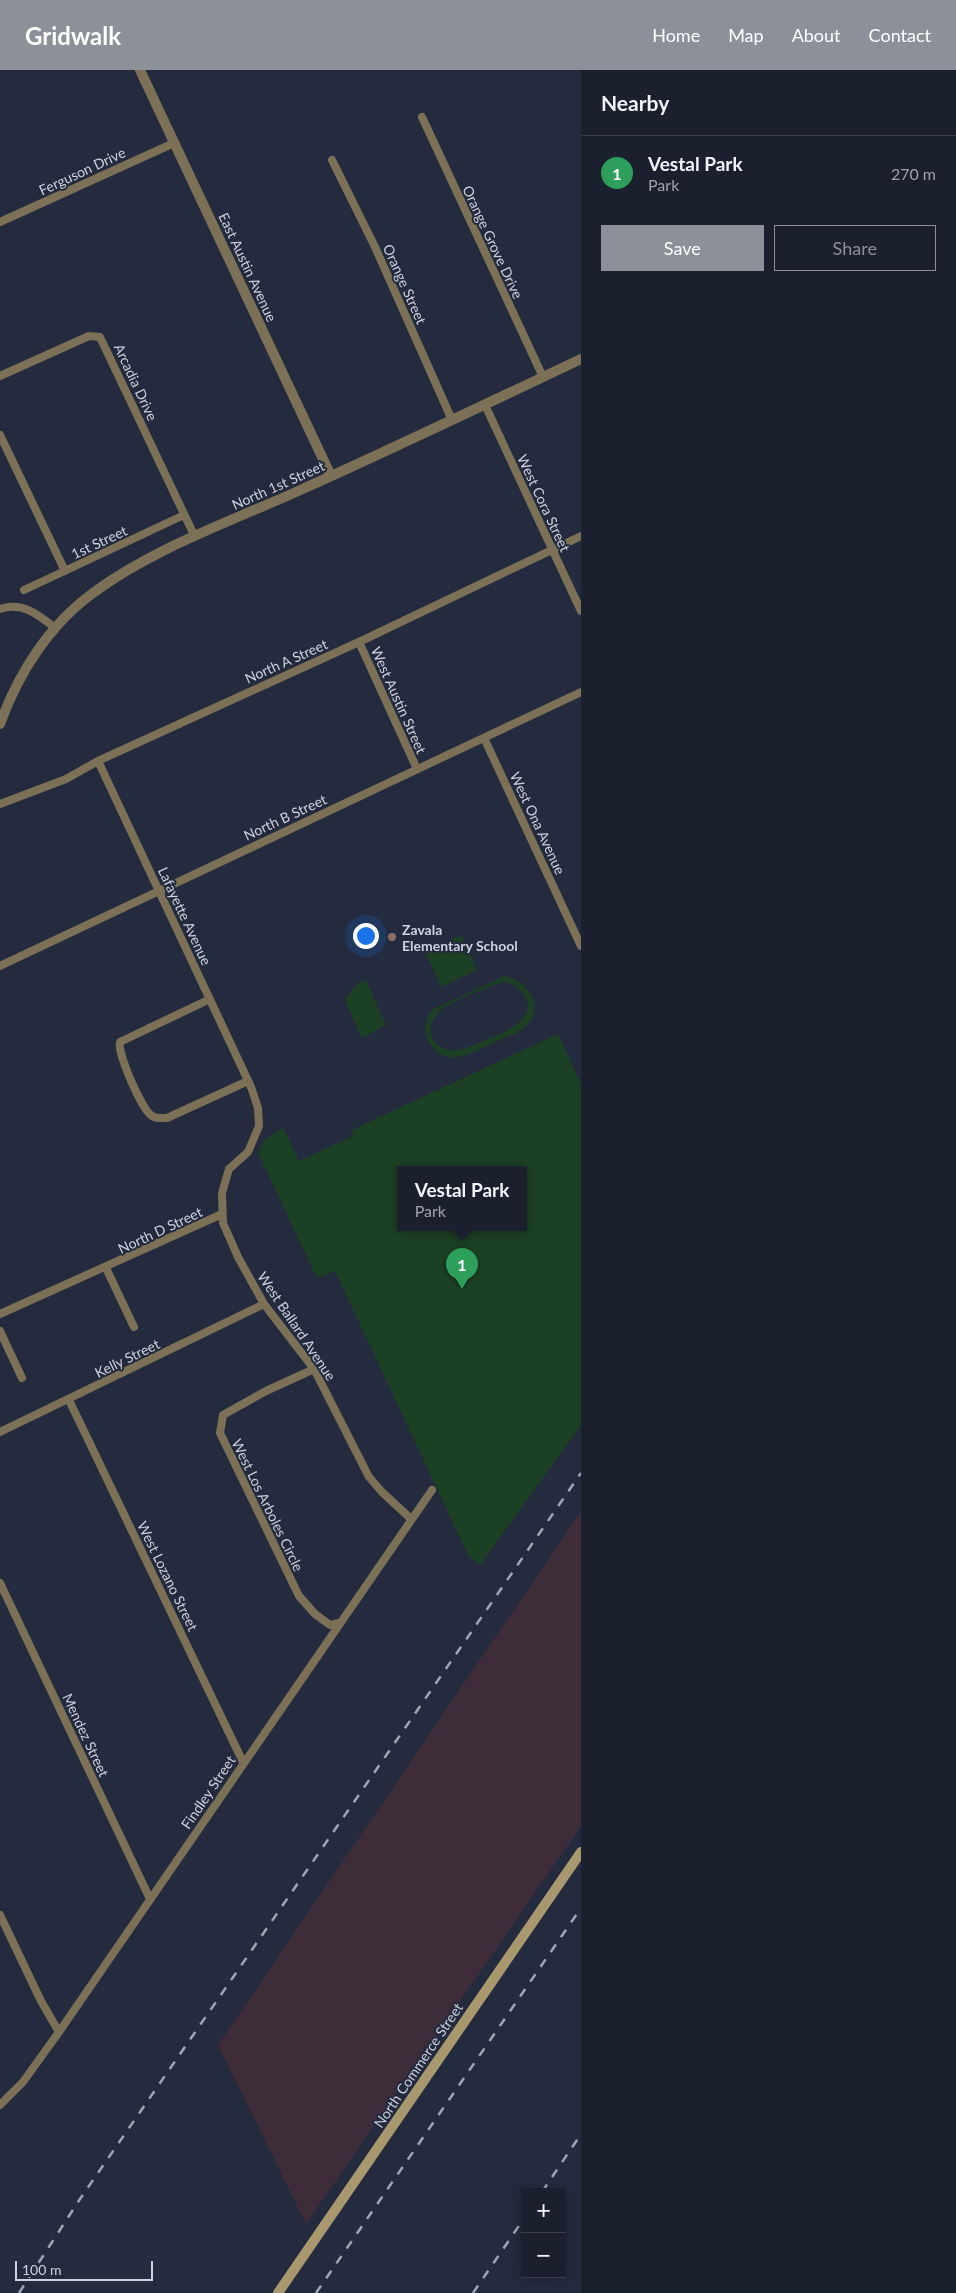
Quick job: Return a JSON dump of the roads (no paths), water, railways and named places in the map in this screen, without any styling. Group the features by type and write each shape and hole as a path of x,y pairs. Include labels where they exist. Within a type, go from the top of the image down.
{"main road":[{"name":"North Commerce Street","path":"278,2293 581,1852"}],"street":[{"name":"East Austin Avenue","path":"140,70 331,476"},
{"name":"Orange Grove Drive","path":"422,117 543,377"},
{"name":"Ferguson Drive","path":"0,222 174,143"},
{"name":"Orange Street","path":"332,160 375,247 452,420"},
{"name":"Arcadia Drive","path":"0,376 89,336 100,337 195,537"},
{"name":"North 1st Street","path":"0,724 13,691 29,663 55,628 92,593 169,549 485,405 581,359"},
{"name":"West Cora Street","path":"485,405 581,611"},
{"path":"0,435 65,571"},
{"name":"1st Street","path":"24,590 184,515"},
{"name":"North A Street","path":"0,804 66,779 98,761 359,642 581,536"},
{"path":"0,609 11,606 28,609 55,628"},
{"name":"West Austin Street","path":"359,642 417,769"},
{"name":"North B Street","path":"0,966 581,692"},
{"name":"West Ona Avenue","path":"484,738 581,946"},
{"name":"Lafayette Avenue","path":"98,761 248,1081"},
{"path":"210,999 120,1042 118,1048 129,1076 148,1113 153,1118 167,1118 248,1081"},
{"name":"North D Street","path":"0,1314 106,1268 222,1214 222,1193 229,1169 248,1152 259,1126 258,1108 248,1081"},
{"name":"West Ballard Avenue","path":"222,1214 223,1223 238,1257 264,1304 314,1369 369,1477 411,1519"},
{"path":"106,1268 134,1327"},
{"name":"Kelly Street","path":"0,1432 264,1304"},
{"path":"0,1331 22,1378"},
{"name":"West Los Arboles Circle","path":"314,1369 266,1391 223,1415 220,1433 299,1596 315,1614 330,1625 339,1623"},
{"name":"West Lozano Street","path":"69,1400 244,1762"},
{"name":"Findley Street","path":"0,2105 23,2082 59,2032 432,1490"},
{"name":"Mendez Street","path":"0,1583 150,1898"},
{"path":"0,1915 41,2001 59,2032"}],"railway":[{"path":"19,2293 80,2199 581,1473"},
{"path":"316,2293 581,1908"},
{"path":"545,2188 581,2134"},
{"path":"473,2293 521,2223"}],"place":[{"name":"Zavala Elementary School","path":"392,937"},
{"name":"Vestal Park","path":"462,1289"}]}
